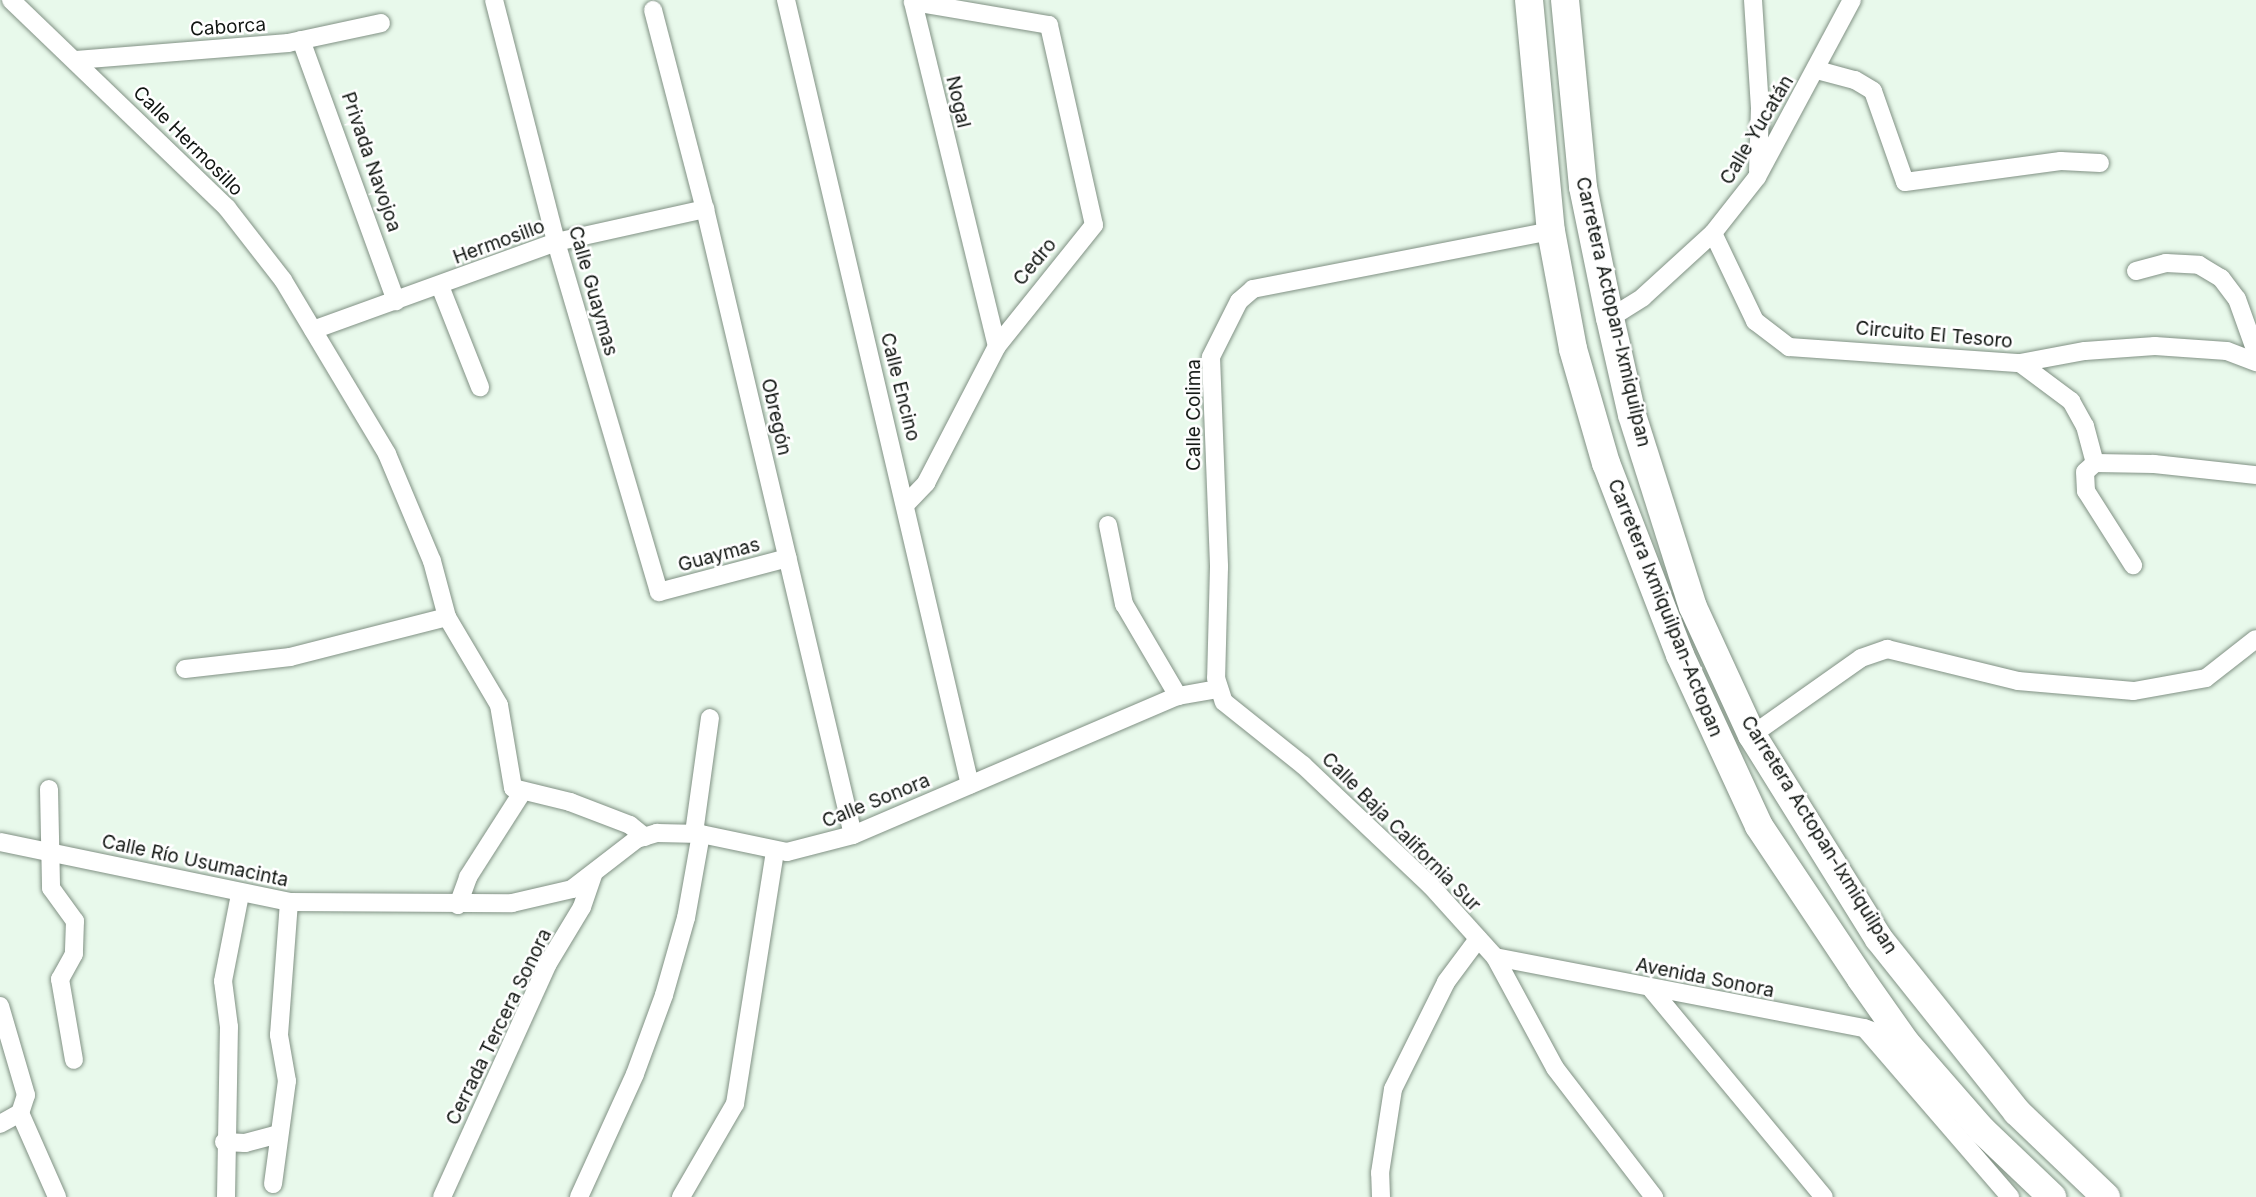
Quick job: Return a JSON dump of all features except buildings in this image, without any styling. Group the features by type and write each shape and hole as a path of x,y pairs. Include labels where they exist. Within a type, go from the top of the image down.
{"main road":[{"name":"Carretera Ixmiquilpan-Actopan","path":"1529,0 1551,231 1573,349 1606,463 1680,655 1759,826 1906,1043 1982,1130 2052,1197"},
{"name":"Carretera Actopan-Ixmiquilpan","path":"1565,0 1565,35 1583,187 1610,318 1632,415 1693,607 1752,735 1880,939 2017,1112 2106,1197"}],"street":[{"name":"Calle Hermosillo","path":"11,0 227,208 282,279 387,454 432,561 447,617 499,705 517,791"},
{"name":"Calle Guaymas","path":"494,0 556,243 659,592"},
{"name":"Calle Encino","path":"786,0 907,503 970,785"},
{"path":"1753,0 1760,108 1757,177"},
{"name":"Calle Yucatán","path":"1610,318 1643,297 1713,233 1757,177 1817,70 1852,0"},
{"name":"Nogal","path":"997,346 913,2 1049,25"},
{"name":"Obregón","path":"653,10 705,209 853,835"},
{"name":"Caborca","path":"76,60 301,40 381,23"},
{"name":"Cedro","path":"907,503 926,483 997,346 1094,225 1049,25"},
{"name":"Privada Navojoa","path":"301,40 396,301"},
{"path":"1817,70 1855,80 1873,91 1905,182 2061,161 2100,163"},
{"name":"Hermosillo","path":"313,330 556,243 705,209"},
{"name":"Calle Colima","path":"1218,689 1211,357 1239,301 1253,289 1551,231"},
{"name":"Circuito El Tesoro","path":"1713,233 1755,321 1789,348 2020,363 2085,351 2155,346 2227,351 2256,362"},
{"path":"2136,271 2166,263 2199,265 2221,278 2238,299 2256,352"},
{"path":"440,286 480,387"},
{"path":"2020,363 2071,401 2085,426 2095,463"},
{"path":"2133,565 2086,491 2085,472 2095,463 2154,464 2256,475"},
{"path":"1108,526 1124,604 1178,696"},
{"name":"Guaymas","path":"659,592 788,558"},
{"path":"185,670 290,657 447,617"},
{"path":"1752,735 1861,658 1887,649 2018,681 2134,691 2206,678 2256,639"},
{"name":"Calle Sonora","path":"645,837 697,834 775,851 808,849 853,835 1178,696 1218,689"},
{"name":"Calle Baja California Sur","path":"1218,689 1224,702 1303,765 1430,885 1495,957 1555,1068 1654,1197"},
{"path":"579,1197 635,1074 664,995 686,918 710,718"},
{"path":"49,789 53,897 75,921 74,954 60,979 74,1060"},
{"path":"517,791 570,802 630,824 645,837 593,876 552,897 458,905 468,877 517,791"},
{"name":"Calle Río Usumacinta","path":"0,842 240,894 289,902 383,906 458,905"},
{"path":"681,1197 736,1104 775,851"},
{"name":"Cerrada Tercera Sonora","path":"442,1197 547,965 582,907 593,876"},
{"path":"226,1197 224,1142 229,1027 223,981 240,894"},
{"path":"273,1184 286,1081 279,1035 289,902"},
{"path":"1381,1197 1380,1173 1393,1089 1446,982 1478,939"},
{"name":"Avenida Sonora","path":"1495,957 1652,990 1864,1028 1906,1043"},
{"path":"1652,990 1824,1197"},
{"path":"0,1006 26,1095 20,1113 57,1197"},
{"path":"1864,1028 2001,1194"},
{"path":"0,1124 20,1113"},
{"path":"224,1142 245,1143 279,1134"}]}
